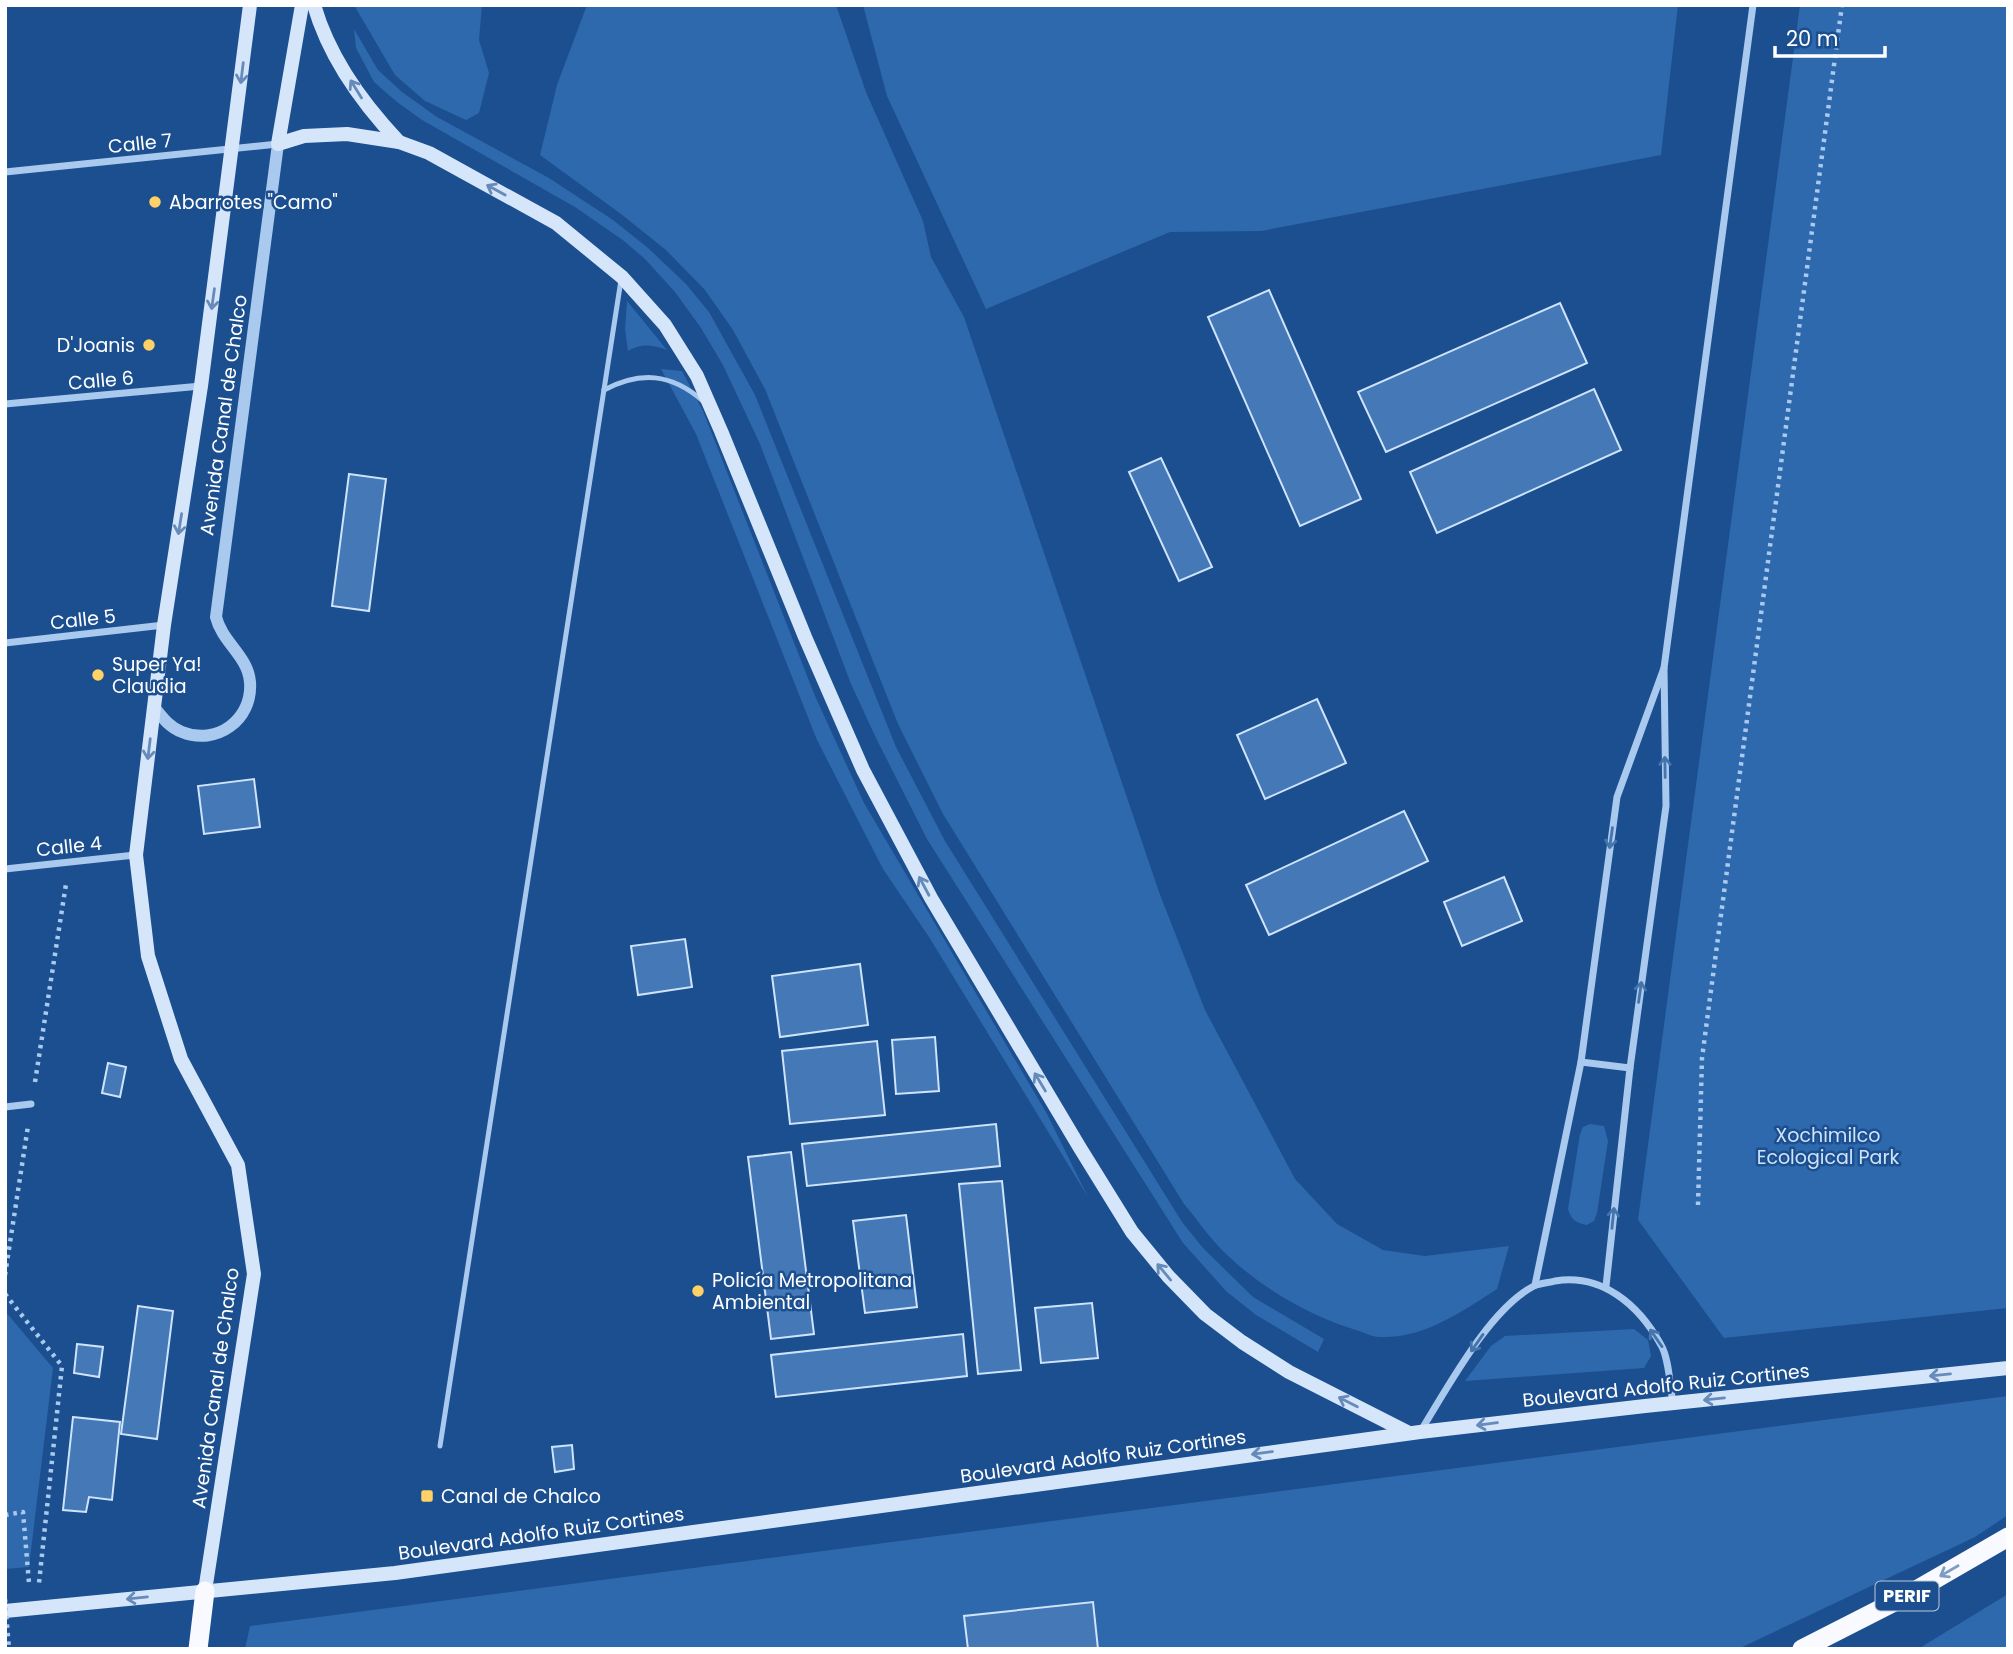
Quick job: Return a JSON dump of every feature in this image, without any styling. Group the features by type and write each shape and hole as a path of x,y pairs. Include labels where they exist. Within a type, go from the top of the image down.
{"highway":[{"name":"PERIF","path":"1802,1649 1906,1596 2008,1537"},
{"path":"198,1649 205,1591"}],"main road":[{"name":"Avenida Canal de Chalco","path":"205,1591 254,1274 238,1165 181,1059 149,956 136,855 164,625 201,386 250,5"},
{"name":"Avenida Canal de Chalco","path":"278,144 302,5"},
{"path":"314,5 333,52 370,112 399,142"},
{"path":"278,144 304,136 346,134 399,142 429,153 556,223 622,277 665,324 696,376 713,414 863,770 931,898 1132,1232 1196,1305 1242,1342 1289,1372 1414,1433"},
{"name":"Boulevard Adolfo Ruiz Cortines","path":"5,1611 395,1573 1414,1433 2008,1368"}],"street":[{"path":"1606,1286 1630,1068 1666,806 1664,668 1753,5"},
{"name":"Calle 7","path":"5,172 278,144"},
{"name":"Avenida Canal de Chalco","path":"154,707 165,722 180,731 196,736 214,735 239,719 250,694 251,680 245,663 223,635 216,617 278,144"},
{"name":"Calle 6","path":"5,404 201,386"},
{"name":"Calle 5","path":"5,643 164,625"},
{"path":"1535,1285 1581,1062 1617,797 1664,668"},
{"name":"Calle 4","path":"5,869 136,855"},
{"path":"1581,1062 1630,1068"},
{"path":"5,1107 32,1104"},
{"path":"1414,1433 1480,1338 1505,1309 1535,1285 1572,1278 1606,1286 1631,1306 1663,1347 1673,1403"}],"lane":[{"path":"440,1446 622,277"},
{"path":"604,390 635,377 671,380 702,399 713,414"}],"path":[{"path":"1698,1205 1702,1058 1842,5"},
{"path":"5,1275 69,862"},
{"path":"5,1294 62,1366 32,1608"},
{"path":"5,1515 23,1512 32,1608"},
{"path":"5,1599 9,1649"}],"green space":[{"path":"354,5 482,5 479,40 489,73 479,113 466,120 425,101 395,75"},
{"path":"587,5 836,5 866,92 923,221 931,257 964,317 1159,892 1205,1010 1295,1179 1337,1224 1383,1250 1425,1256 1509,1246 1497,1289 1456,1315 1427,1329 1396,1336 1374,1336 1303,1309 1268,1288 1222,1250 1184,1204 943,814 898,724 765,389 733,330 705,290 666,250 540,155 557,85"},
{"path":"863,5 1678,5 1661,155 1261,231 1170,232 986,309 887,96"},
{"name":"Xochimilco Ecological Park","path":"1800,5 2008,5 2008,1308 1724,1338 1638,1220"},
{"path":"354,29 378,70 402,92 437,117 549,178 613,220 686,284 709,312 755,395 896,747 945,841 1182,1222 1203,1248 1253,1297 1324,1339 1318,1352 1256,1315 1226,1291 1183,1243 927,839 851,684 760,444 723,365 675,292 645,259 624,241 575,207 422,120 397,102 374,82 356,48"},
{"path":"627,301 667,350 647,346 628,351 625,329"},
{"path":"661,369 682,371 703,411 815,696 864,803 1047,1114 1088,1197 929,937 883,869 817,740 696,434"},
{"path":"1590,1124 1604,1126 1608,1141 1597,1213 1594,1221 1587,1225 1574,1220 1568,1209 1580,1134 1583,1127"},
{"path":"5,1311 53,1368 29,1567 5,1569"},
{"path":"1634,1329 1648,1340 1651,1356 1644,1368 1465,1381 1491,1346 1505,1336"},
{"path":"2008,1396 2008,1515 1975,1537 1738,1649 245,1649 250,1626"},
{"path":"2008,1594 2008,1649 1918,1649"}],"building":[{"path":"1269,290 1361,499 1300,526 1208,317"},
{"path":"1560,303 1587,363 1386,452 1358,392"},
{"path":"1594,389 1621,450 1437,533 1410,472"},
{"path":"1161,458 1212,567 1179,581 1129,472"},
{"path":"349,474 386,479 369,611 332,606"},
{"path":"1317,699 1346,763 1265,799 1237,735"},
{"path":"254,779 260,827 204,834 198,786"},
{"path":"1404,811 1428,861 1269,935 1246,885"},
{"path":"1504,877 1522,921 1462,946 1444,902"},
{"path":"685,939 692,987 638,995 631,946"},
{"path":"860,964 868,1025 780,1037 772,976"},
{"path":"935,1037 939,1091 896,1094 892,1040"},
{"path":"877,1041 885,1115 790,1124 782,1051"},
{"path":"108,1063 126,1067 120,1097 102,1093"},
{"path":"996,1124 1000,1166 807,1186 802,1144"},
{"path":"791,1152 814,1334 771,1339 748,1157"},
{"path":"1002,1181 1021,1370 978,1374 959,1184"},
{"path":"906,1215 917,1307 865,1313 853,1221"},
{"path":"1092,1303 1098,1358 1041,1363 1035,1308"},
{"path":"138,1306 173,1311 157,1439 121,1434"},
{"path":"963,1334 967,1376 776,1397 771,1355"},
{"path":"77,1344 103,1347 99,1377 74,1373"},
{"path":"73,1417 120,1422 112,1500 89,1497 86,1512 63,1510"},
{"path":"572,1445 574,1469 555,1472 552,1447"},
{"path":"1093,1602 1098,1649 968,1649 964,1616"}],"place":[{"name":"Abarrotes \"Camo\"","path":"155,202"},
{"name":"D'Joanis","path":"149,345"},
{"name":"Super Ya! Claudia","path":"98,675"},
{"name":"Policía Metropolitana Ambiental","path":"698,1291"},
{"name":"Canal de Chalco","path":"427,1496"}]}
